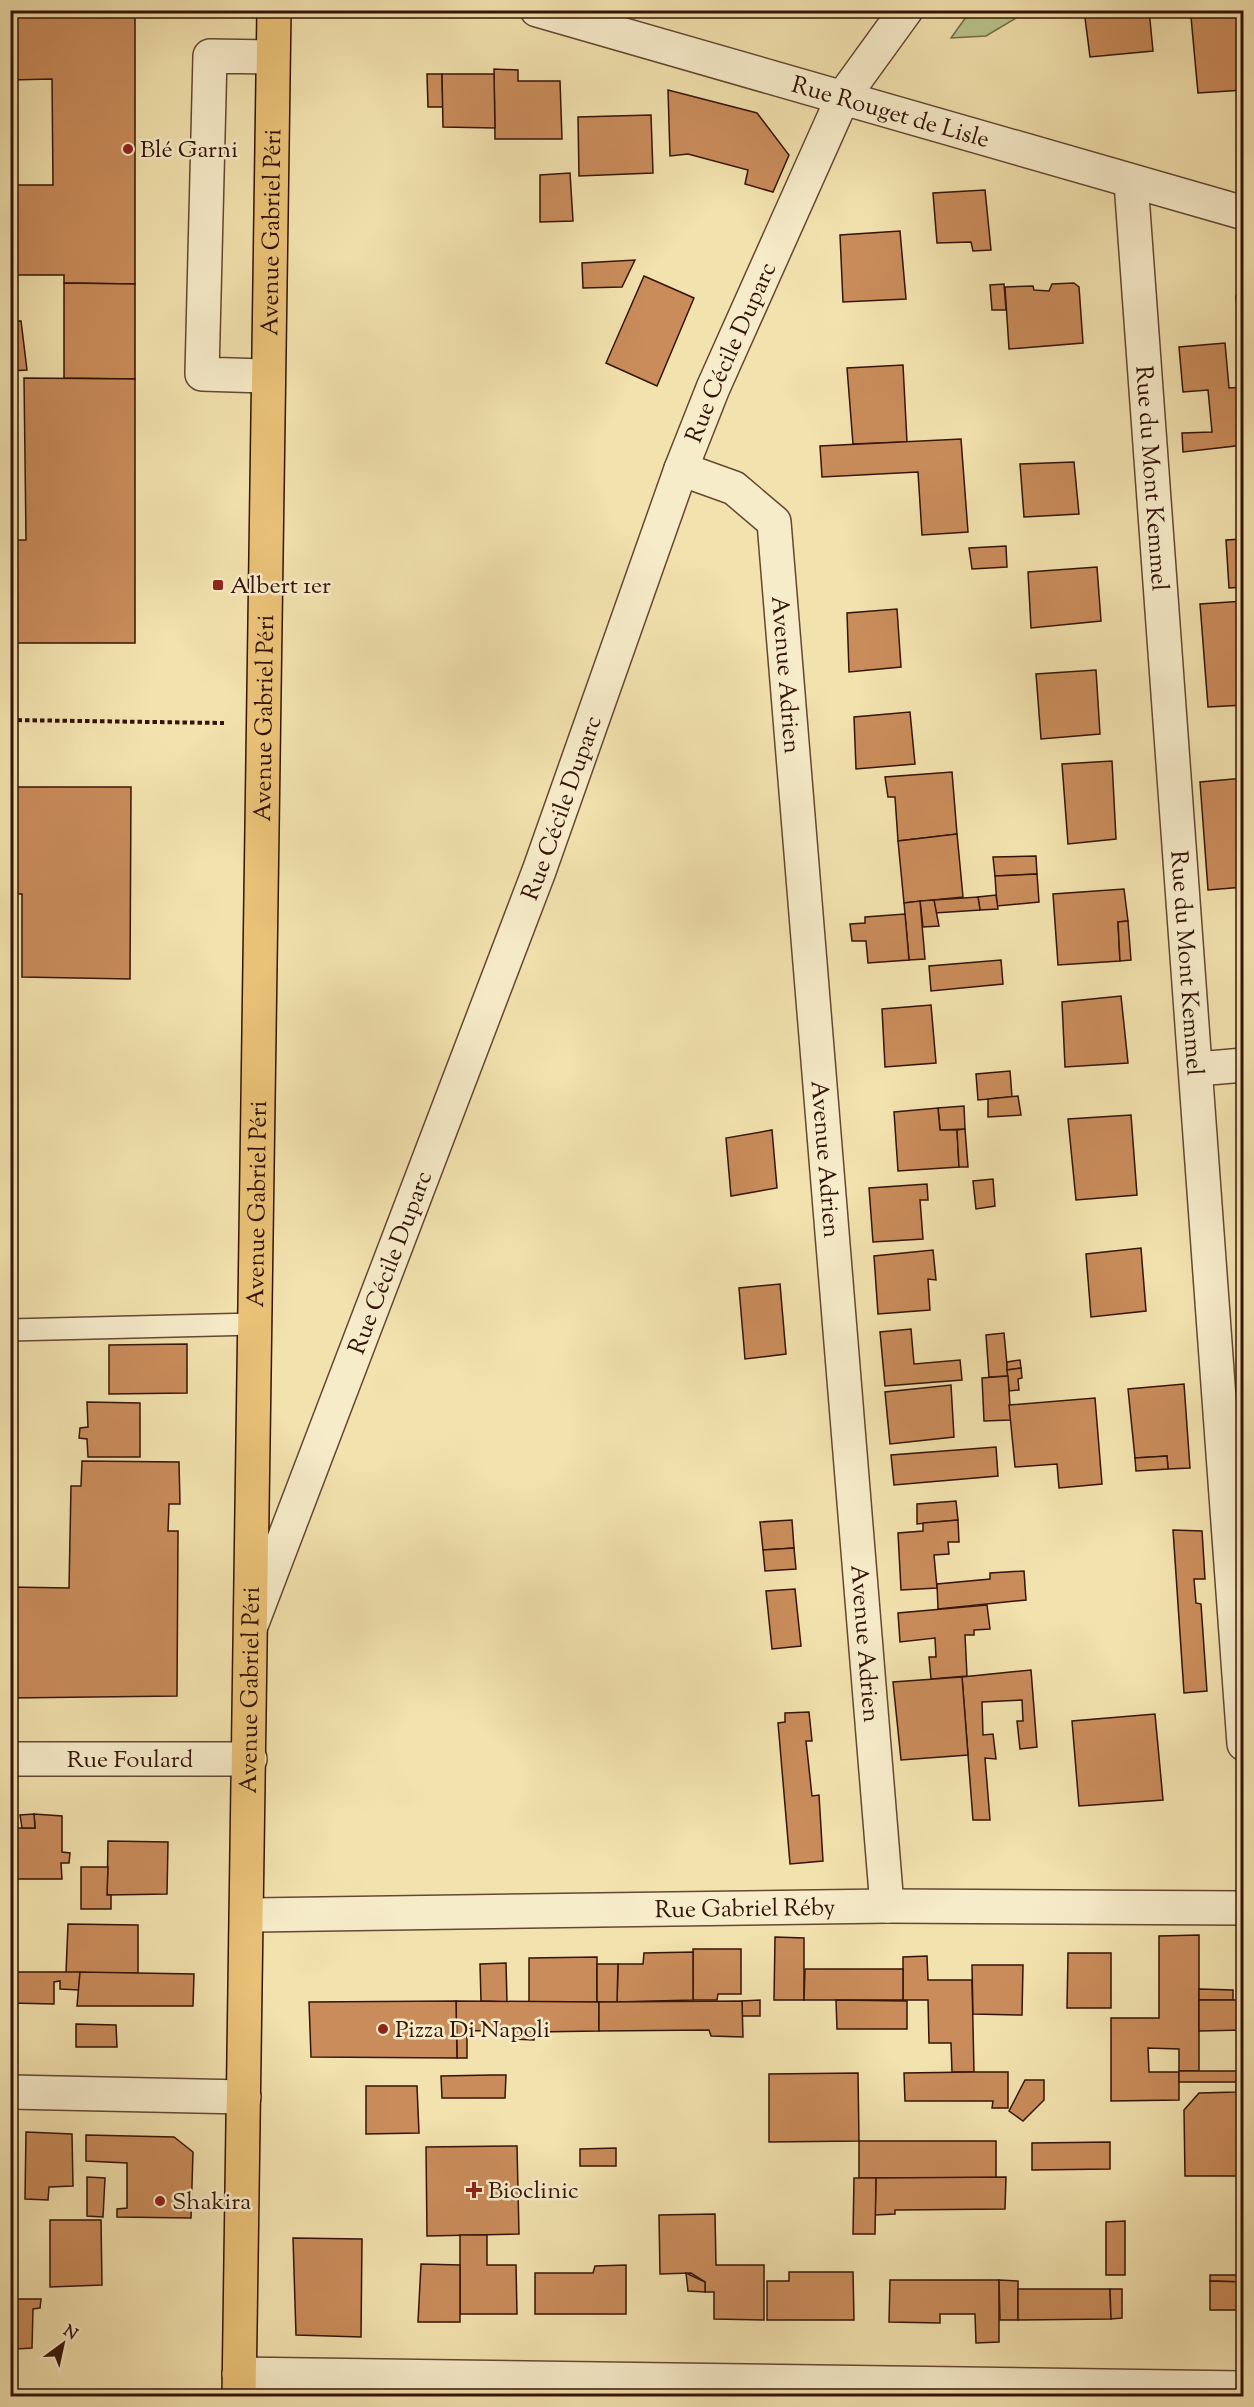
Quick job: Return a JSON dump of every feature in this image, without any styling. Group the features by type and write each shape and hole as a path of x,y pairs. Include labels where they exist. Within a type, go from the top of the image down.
{"main road":[{"name":"Avenue Gabriel Péri","path":"239,2385 274,10"}],"street":[{"name":"Rue Rouget de Lisle","path":"537,10 1244,213"},
{"name":"Rue Cécile Duparc","path":"252,1623 539,871 681,469 713,388 843,97 906,10"},
{"path":"268,376 202,374 210,56 272,57"},
{"name":"Rue du Mont Kemmel","path":"1131,182 1197,1069 1244,1744"},
{"name":"Avenue Adrien","path":"681,469 734,488 774,522 887,1906"},
{"path":"1197,1069 1244,1065"},
{"name":"Rue Foulard","path":"10,1759 250,1759"},
{"name":"Rue Gabriel Réby","path":"247,1915 887,1906 1244,1908"},
{"path":"10,2092 243,2097"},
{"path":"239,2385 1244,2388"}],"lane":[{"path":"10,1330 255,1324"}],"path":[{"path":"10,720 264,723"}],"green space":[{"path":"971,10 1022,11 1023,14 986,36 951,38"}],"building":[{"path":"10,10 130,10 135,15 135,284 64,283 64,275 15,275 10,233 10,185 53,185 52,79 10,80"},
{"path":"1084,10 1149,10 1153,51 1090,57"},
{"path":"1244,13 1244,90 1198,93 1191,17"},
{"path":"494,69 518,70 518,81 560,81 562,139 495,139"},
{"path":"427,74 442,74 443,107 428,107"},
{"path":"442,74 494,74 495,128 443,127"},
{"path":"668,90 757,113 789,155 773,192 745,184 748,170 688,154 670,156"},
{"path":"651,115 653,173 579,176 578,117"},
{"path":"570,173 573,221 540,222 540,175"},
{"path":"985,190 991,250 973,251 971,242 937,243 933,193"},
{"path":"900,231 906,299 843,302 840,235"},
{"path":"635,260 622,287 583,288 582,263"},
{"path":"644,276 694,298 657,386 606,363"},
{"path":"64,283 135,284 135,379 64,378"},
{"path":"1074,283 1079,287 1083,343 1009,349 1005,287 1033,286 1034,290 1049,291 1052,284"},
{"path":"1004,284 1006,310 992,310 990,285"},
{"path":"1236,296 1244,296 1244,355 1241,355"},
{"path":"10,321 21,321 27,370 10,371"},
{"path":"1225,343 1229,388 1243,387 1244,445 1183,452 1182,433 1212,432 1208,390 1183,392 1179,347"},
{"path":"903,365 907,442 853,444 847,368"},
{"path":"24,378 135,379 135,643 10,643 10,540 26,540"},
{"path":"961,439 968,532 922,535 918,472 822,477 820,446"},
{"path":"1074,462 1079,514 1024,517 1020,464"},
{"path":"1240,525 1244,525 1244,587 1229,588 1226,540 1241,539"},
{"path":"1006,546 1007,567 972,569 969,548"},
{"path":"1097,567 1101,621 1031,628 1028,572"},
{"path":"1244,601 1244,705 1208,707 1200,604"},
{"path":"897,609 901,667 849,672 847,613"},
{"path":"1096,670 1100,734 1041,739 1036,674"},
{"path":"910,712 915,764 856,769 854,717"},
{"path":"1112,761 1116,839 1068,844 1062,764"},
{"path":"952,772 957,834 898,841 895,797 888,797 885,777"},
{"path":"1244,778 1244,887 1208,890 1200,782"},
{"path":"10,787 131,787 130,979 22,977 22,894 10,894"},
{"path":"957,834 963,897 904,903 898,841"},
{"path":"1036,856 1037,874 995,876 993,857"},
{"path":"1037,874 1039,902 997,906 995,876"},
{"path":"1124,889 1128,921 1118,922 1120,961 1058,965 1053,894"},
{"path":"996,895 998,909 980,910 978,897"},
{"path":"978,897 980,910 935,913 934,900"},
{"path":"934,900 939,926 923,927 920,901"},
{"path":"920,901 925,959 909,960 904,903"},
{"path":"905,914 909,960 868,963 866,941 852,941 850,924 865,923 865,917"},
{"path":"1128,921 1131,960 1120,961 1118,922"},
{"path":"1001,960 1003,984 931,991 929,966"},
{"path":"1121,996 1128,1063 1065,1067 1062,1002"},
{"path":"931,1005 936,1063 885,1067 882,1009"},
{"path":"1010,1071 1012,1097 978,1100 976,1074"},
{"path":"1018,1096 1021,1115 988,1117 988,1099"},
{"path":"964,1106 965,1129 940,1130 938,1108"},
{"path":"938,1108 940,1130 957,1130 959,1167 898,1171 894,1112"},
{"path":"1131,1115 1137,1195 1076,1200 1068,1119"},
{"path":"965,1129 968,1167 959,1167 957,1130"},
{"path":"772,1130 777,1188 731,1196 726,1138"},
{"path":"993,1179 995,1206 976,1209 973,1181"},
{"path":"927,1184 928,1200 920,1200 923,1239 873,1242 869,1188"},
{"path":"1141,1248 1146,1311 1091,1317 1086,1254"},
{"path":"933,1250 936,1280 928,1279 930,1310 878,1314 874,1256"},
{"path":"780,1284 786,1354 745,1359 739,1288"},
{"path":"911,1329 914,1364 960,1360 962,1380 885,1386 880,1332"},
{"path":"1004,1333 1008,1376 989,1377 986,1335"},
{"path":"187,1344 187,1393 109,1394 109,1345"},
{"path":"1020,1360 1021,1368 1007,1370 1007,1362"},
{"path":"1021,1368 1022,1378 1018,1379 1019,1390 1009,1391 1007,1370"},
{"path":"1008,1376 1011,1420 984,1421 982,1378"},
{"path":"1184,1384 1190,1468 1168,1469 1167,1456 1135,1458 1128,1389"},
{"path":"951,1385 954,1437 890,1444 885,1392"},
{"path":"1095,1398 1102,1484 1059,1488 1057,1464 1015,1467 1009,1405"},
{"path":"87,1402 140,1403 140,1457 88,1457 87,1439 79,1438 80,1428 88,1427"},
{"path":"996,1447 998,1476 894,1485 891,1455"},
{"path":"1167,1456 1168,1469 1136,1471 1135,1458"},
{"path":"82,1461 179,1462 180,1504 169,1504 168,1531 178,1531 177,1696 10,1698 10,1587 69,1588 71,1486 81,1486"},
{"path":"956,1501 958,1520 917,1524 917,1504"},
{"path":"792,1520 794,1548 763,1550 760,1522"},
{"path":"958,1520 959,1542 948,1542 949,1554 934,1555 937,1588 901,1590 898,1533 923,1531 923,1523"},
{"path":"1173,1530 1202,1531 1205,1579 1194,1579 1196,1603 1201,1604 1207,1691 1184,1693"},
{"path":"794,1548 796,1569 765,1571 763,1550"},
{"path":"1024,1571 1026,1600 938,1609 937,1584 990,1579 990,1573"},
{"path":"795,1589 801,1646 772,1649 766,1591"},
{"path":"987,1605 990,1629 974,1630 974,1635 965,1635 967,1676 931,1679 929,1657 936,1657 935,1638 900,1642 898,1613"},
{"path":"1031,1670 1037,1747 1020,1749 1017,1721 1023,1721 1022,1700 982,1702 983,1735 993,1734 996,1759 985,1758 990,1820 973,1820 962,1677"},
{"path":"962,1677 968,1755 901,1760 893,1682"},
{"path":"809,1712 812,1741 806,1741 812,1796 819,1795 823,1861 790,1864 778,1723 785,1722 785,1713"},
{"path":"1155,1714 1163,1800 1079,1806 1072,1721"},
{"path":"34,1814 62,1816 62,1852 70,1853 69,1863 61,1863 62,1879 10,1879 10,1828 35,1828"},
{"path":"34,1814 35,1828 22,1828 20,1815"},
{"path":"108,1841 168,1842 167,1894 107,1895"},
{"path":"81,1867 108,1867 107,1895 111,1895 111,1909 81,1909"},
{"path":"68,1924 138,1925 138,1973 66,1973"},
{"path":"1199,1935 1199,2071 1179,2071 1179,2049 1148,2048 1149,2072 1179,2072 1179,2100 1111,2101 1111,2018 1159,2018 1159,1936"},
{"path":"775,1937 804,1938 804,2000 774,2000"},
{"path":"693,1949 741,1949 741,1994 718,1994 717,2000 693,2000"},
{"path":"693,1952 693,2000 617,2002 618,1964 643,1964 644,1953"},
{"path":"1068,1953 1111,1953 1111,2008 1067,2008"},
{"path":"927,1956 928,1980 972,1980 974,2072 952,2072 951,2043 929,2043 928,2000 903,2000 903,1957"},
{"path":"597,1957 597,2002 529,2002 529,1958"},
{"path":"506,1963 507,2002 481,2001 480,1964"},
{"path":"597,1964 618,1964 617,2002 597,2002"},
{"path":"972,1965 1023,1965 1022,2015 973,2014"},
{"path":"805,1969 903,1969 903,2000 804,2000"},
{"path":"10,1972 80,1972 79,1990 60,1989 60,1981 54,1982 54,2004 10,2003"},
{"path":"80,1972 194,1974 193,2006 77,2006"},
{"path":"1199,1989 1233,1990 1233,2000 1199,2000"},
{"path":"760,2000 760,2016 742,2016 742,2001"},
{"path":"836,2000 907,2001 907,2029 837,2029"},
{"path":"1199,2000 1244,2000 1244,2030 1199,2031"},
{"path":"456,2001 599,2002 599,2031 534,2032 534,2040 512,2039 512,2030 467,2031 467,2058 457,2058"},
{"name":"Pizza Di Napoli","path":"456,2001 457,2058 311,2057 309,2002"},
{"path":"742,2001 743,2037 711,2036 709,2030 599,2031 599,2002"},
{"path":"76,2024 116,2025 117,2047 76,2047"},
{"path":"1179,2071 1237,2071 1236,2082 1179,2082"},
{"path":"1237,2071 1244,2071 1244,2176 1185,2176 1184,2110 1199,2093 1236,2092"},
{"path":"1008,2072 1008,2108 992,2108 993,2101 905,2101 904,2073"},
{"path":"858,2073 859,2141 769,2142 769,2074"},
{"path":"506,2075 505,2098 442,2098 441,2076"},
{"path":"1025,2080 1044,2080 1044,2100 1023,2121 1009,2111"},
{"path":"366,2086 417,2086 419,2133 366,2134"},
{"path":"26,2132 72,2134 73,2186 49,2187 48,2200 25,2199"},
{"path":"86,2135 174,2137 193,2152 191,2218 117,2217 117,2209 127,2208 127,2163 86,2161"},
{"path":"859,2141 996,2141 996,2178 859,2178"},
{"path":"1110,2142 1110,2169 1032,2170 1032,2143"},
{"path":"517,2146 519,2234 427,2236 426,2147"},
{"path":"616,2148 616,2166 580,2166 580,2149"},
{"path":"87,2177 105,2178 103,2217 87,2216"},
{"path":"1006,2177 1005,2209 895,2210 895,2214 875,2215 876,2178"},
{"path":"854,2178 876,2178 875,2234 853,2234"},
{"path":"715,2214 716,2265 764,2265 764,2320 714,2319 714,2292 705,2292 705,2282 691,2273 660,2274 659,2215"},
{"path":"50,2220 101,2220 102,2285 50,2287"},
{"path":"1125,2221 1125,2275 1106,2275 1106,2222"},
{"path":"460,2235 487,2235 487,2265 516,2265 517,2314 460,2314"},
{"path":"293,2238 362,2239 361,2337 296,2335"},
{"path":"421,2264 460,2265 460,2322 418,2322"},
{"path":"626,2265 626,2314 535,2314 535,2273 593,2273 595,2266"},
{"path":"789,2272 853,2272 854,2320 767,2320 767,2281 789,2281"},
{"path":"686,2273 705,2282 705,2292 688,2291"},
{"path":"1210,2275 1244,2275 1244,2282 1210,2281"},
{"path":"890,2280 999,2280 999,2342 976,2343 975,2314 940,2314 940,2323 889,2322"},
{"path":"999,2280 1018,2281 1018,2320 1000,2320"},
{"path":"1210,2281 1244,2282 1244,2310 1210,2310"},
{"path":"1018,2289 1110,2289 1111,2319 1018,2320"},
{"path":"1110,2289 1122,2289 1122,2318 1111,2319"},
{"path":"10,2299 14,2299 16,2351 10,2352"},
{"path":"14,2299 41,2299 40,2308 33,2309 32,2348 16,2349"}],"place":[{"name":"Blé Garni","path":"128,149"},
{"name":"Albert 1er","path":"218,585"},
{"name":"Pizza Di Napoli","path":"383,2029"},
{"name":"Bioclinic","path":"474,2190"},
{"name":"Shakira","path":"160,2201"}]}
